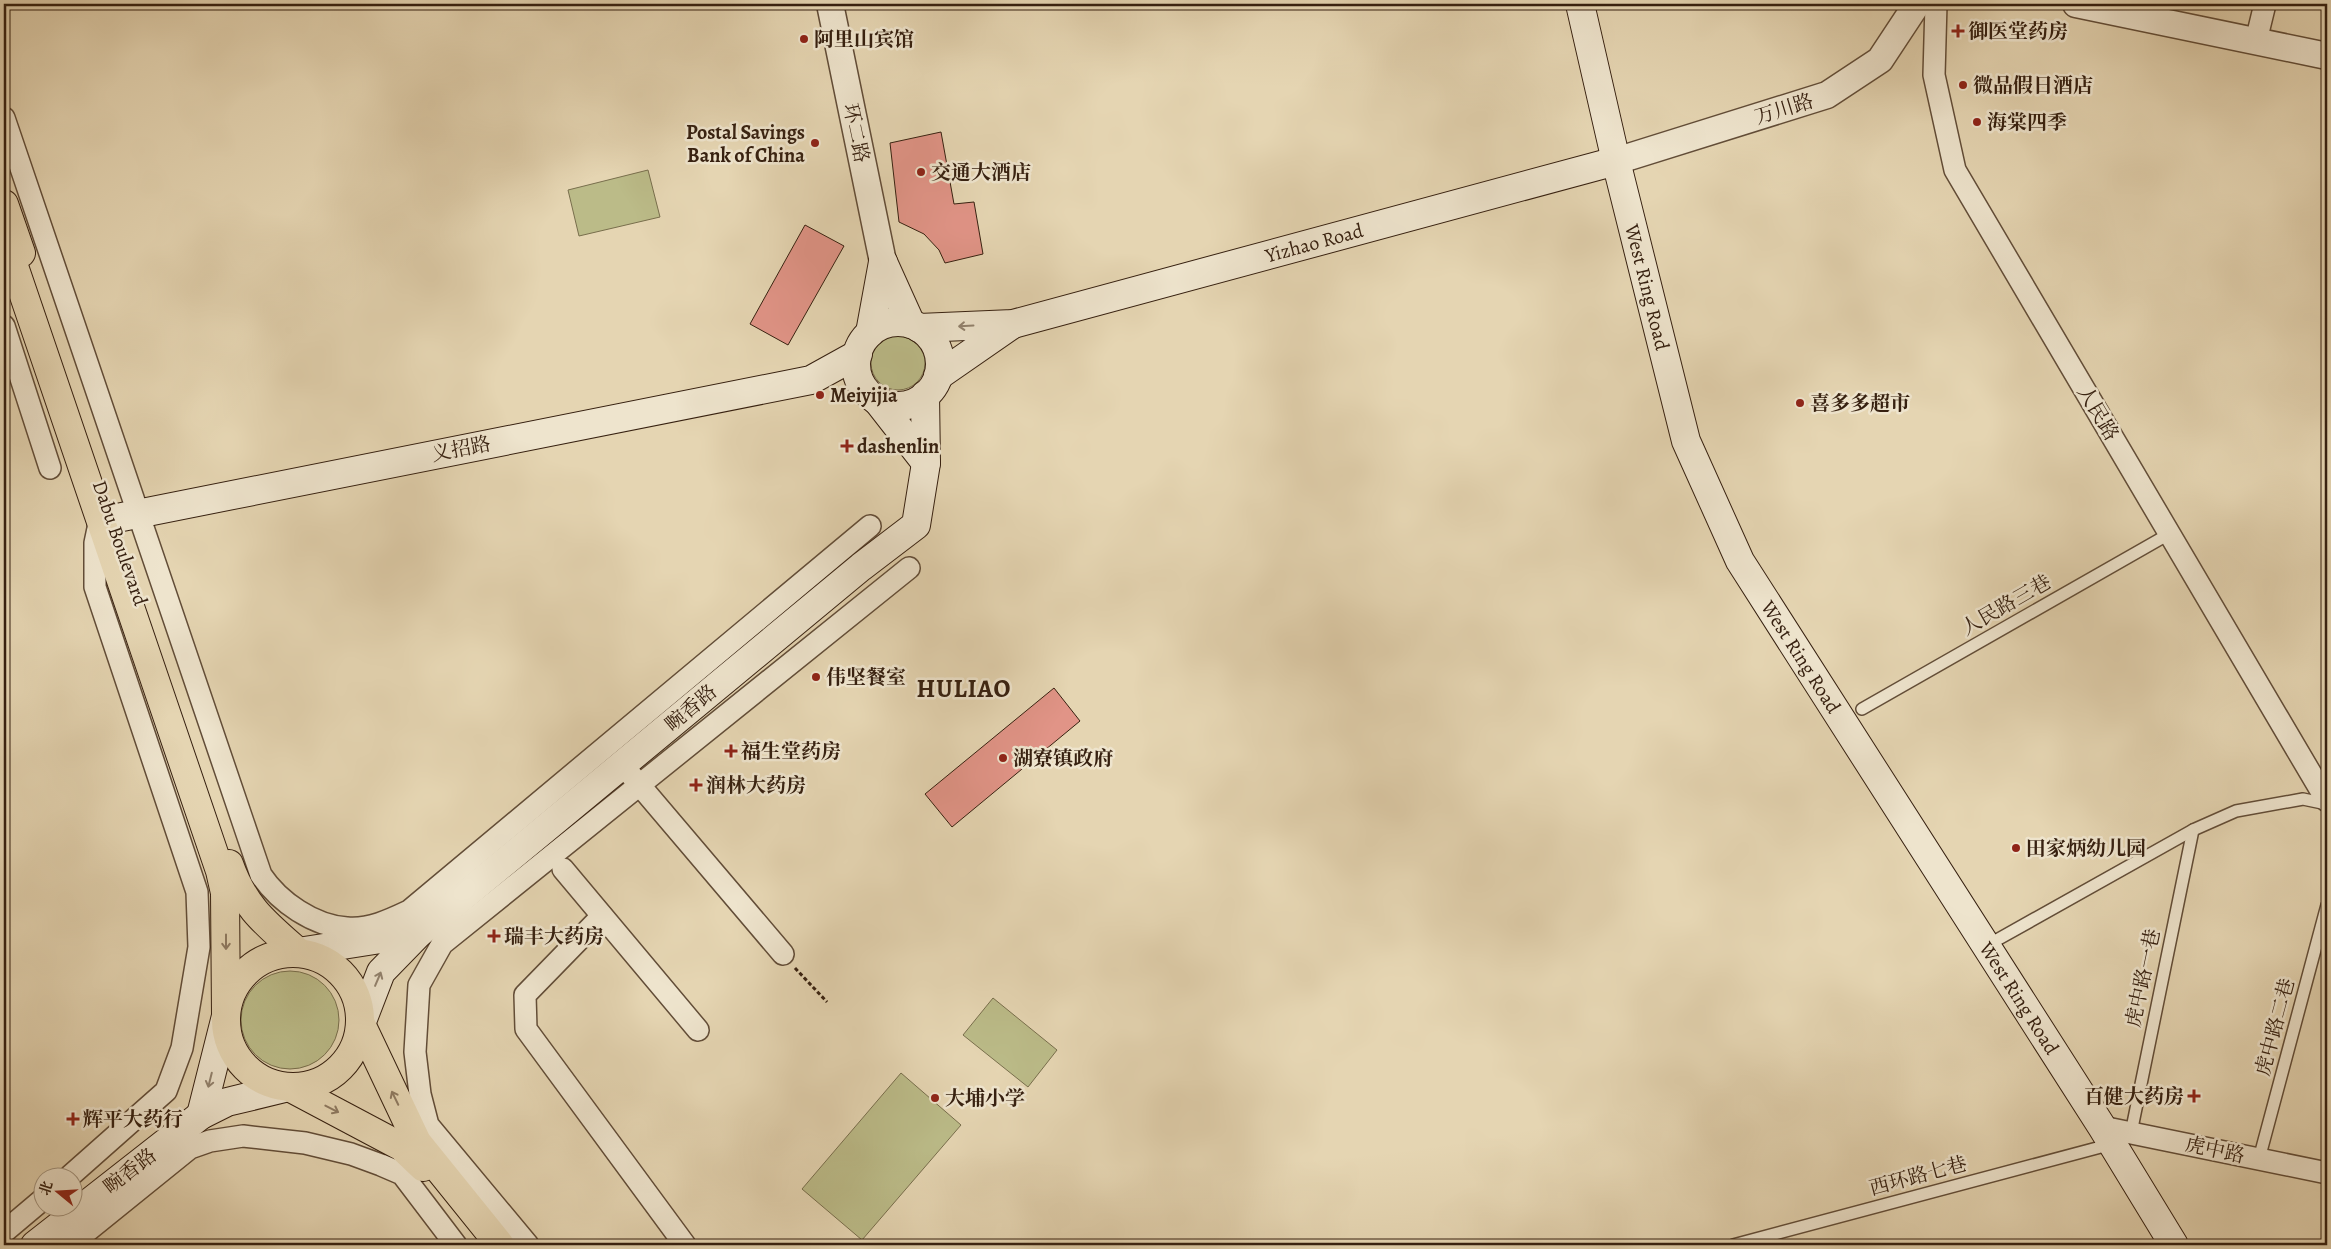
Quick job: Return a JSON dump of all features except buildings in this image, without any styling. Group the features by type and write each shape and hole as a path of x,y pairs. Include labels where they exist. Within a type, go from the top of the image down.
{"main road":[{"name":"West Ring Road","path":"1580,4 1616,161 1686,441 1740,561 1986,946 2115,1134 2174,1245"},
{"name":"Yizhao Road","path":"1013,324 1616,161"},
{"name":"Dabu Boulevard","path":"4,204 220,871 230,888"},
{"name":"Dabu Boulevard","path":"4,237 106,519"},
{"path":"883,262 915,326 934,342 939,354 932,386"},
{"path":"883,262 857,373 926,463"},
{"path":"811,380 864,343 888,323 901,322 915,326 1013,324"},
{"path":"811,380 872,395 894,406 907,405 1013,324"},
{"name":"义招路","path":"106,519 811,380"},
{"name":"畹香路","path":"361,1024 381,972 419,934 631,775 861,567 916,526 926,463 932,386"},
{"path":"230,888 298,952 323,959 344,975 357,998 361,1024 418,1160 488,1245"},
{"path":"230,888 226,1016 230,1042 243,1064 264,1081 289,1087 410,1144 500,1245"},
{"path":"201,1115 233,990 249,969 272,955 419,934"},
{"path":"289,1087 315,1084 338,1071 354,1050 361,1024"},
{"name":"畹香路","path":"36,1245 201,1115 227,1102 289,1087"}],"street":[{"name":"环二路","path":"830,4 883,262"},
{"name":"万川路","path":"1616,161 1827,95 1880,60 1917,4"},
{"name":"人民路","path":"1936,4 1934,75 1955,170 2327,803"},
{"path":"2076,4 2327,56"},
{"path":"2256,41 2265,4"},
{"path":"4,118 262,875 270,888 289,904 314,920 347,928 383,923 410,911 870,526"},
{"path":"4,326 50,468"},
{"path":"81,1166 166,1091 182,1048 199,947 197,892 95,587 95,543 106,519"},
{"path":"528,1245 428,1125 420,1094 415,1052 419,985 442,944 631,775 909,568"},
{"path":"631,775 782,954"},
{"path":"563,869 698,1030"},
{"path":"602,916 525,995 526,1029 685,1245"},
{"name":"虎中路","path":"2115,1134 2327,1173"},
{"path":"70,1245 190,1148 210,1141 243,1136 305,1143 323,1147 351,1154 402,1174 456,1245"},
{"path":"4,1232 32,1208"}],"lane":[{"name":"人民路三巷","path":"1862,709 2169,534"},
{"path":"1986,946 2193,830 2236,811 2304,799 2327,803"},
{"name":"虎中路一巷","path":"2115,1134 2193,830"},
{"name":"虎中路二巷","path":"2259,1159 2327,905"},
{"name":"西环路七巷","path":"1733,1245 2115,1134"}],"path":[{"path":"782,954 827,1002"}],"green space":[{"path":"648,170 660,217 579,236 568,190"},
{"path":"898,336 908,338 917,344 923,353 925,363 923,373 917,382 908,388 898,390 888,388 879,382 873,373 871,363 873,353 879,344 888,338"},
{"path":"290,971 309,975 325,985 335,1001 339,1020 335,1039 325,1055 309,1065 290,1069 271,1065 255,1055 245,1039 241,1020 245,1001 255,985 271,975"},
{"path":"993,998 1057,1050 1028,1087 963,1035"},
{"path":"901,1073 961,1125 862,1240 802,1189"}],"place":[{"name":"御医堂药房","path":"1958,31"},
{"name":"阿里山宾馆","path":"804,39"},
{"name":"微品假日酒店","path":"1963,85"},
{"name":"海棠四季","path":"1977,122"},
{"name":"Postal Savings Bank of China","path":"815,143"},
{"name":"交通大酒店","path":"921,172"},
{"name":"Meiyijia","path":"820,395"},
{"name":"喜多多超市","path":"1800,403"},
{"name":"dashenlin","path":"847,446"},
{"name":"伟坚餐室","path":"816,677"},
{"name":"福生堂药房","path":"731,751"},
{"name":"湖寮镇政府","path":"1003,758"},
{"name":"润林大药房","path":"696,785"},
{"name":"田家炳幼儿园","path":"2016,848"},
{"name":"瑞丰大药房","path":"494,936"},
{"name":"百健大药房","path":"2194,1096"},
{"name":"大埔小学","path":"935,1098"},
{"name":"辉平大药行","path":"73,1119"}],"district":[{"name":"HULIAO","path":"964,689"}]}
